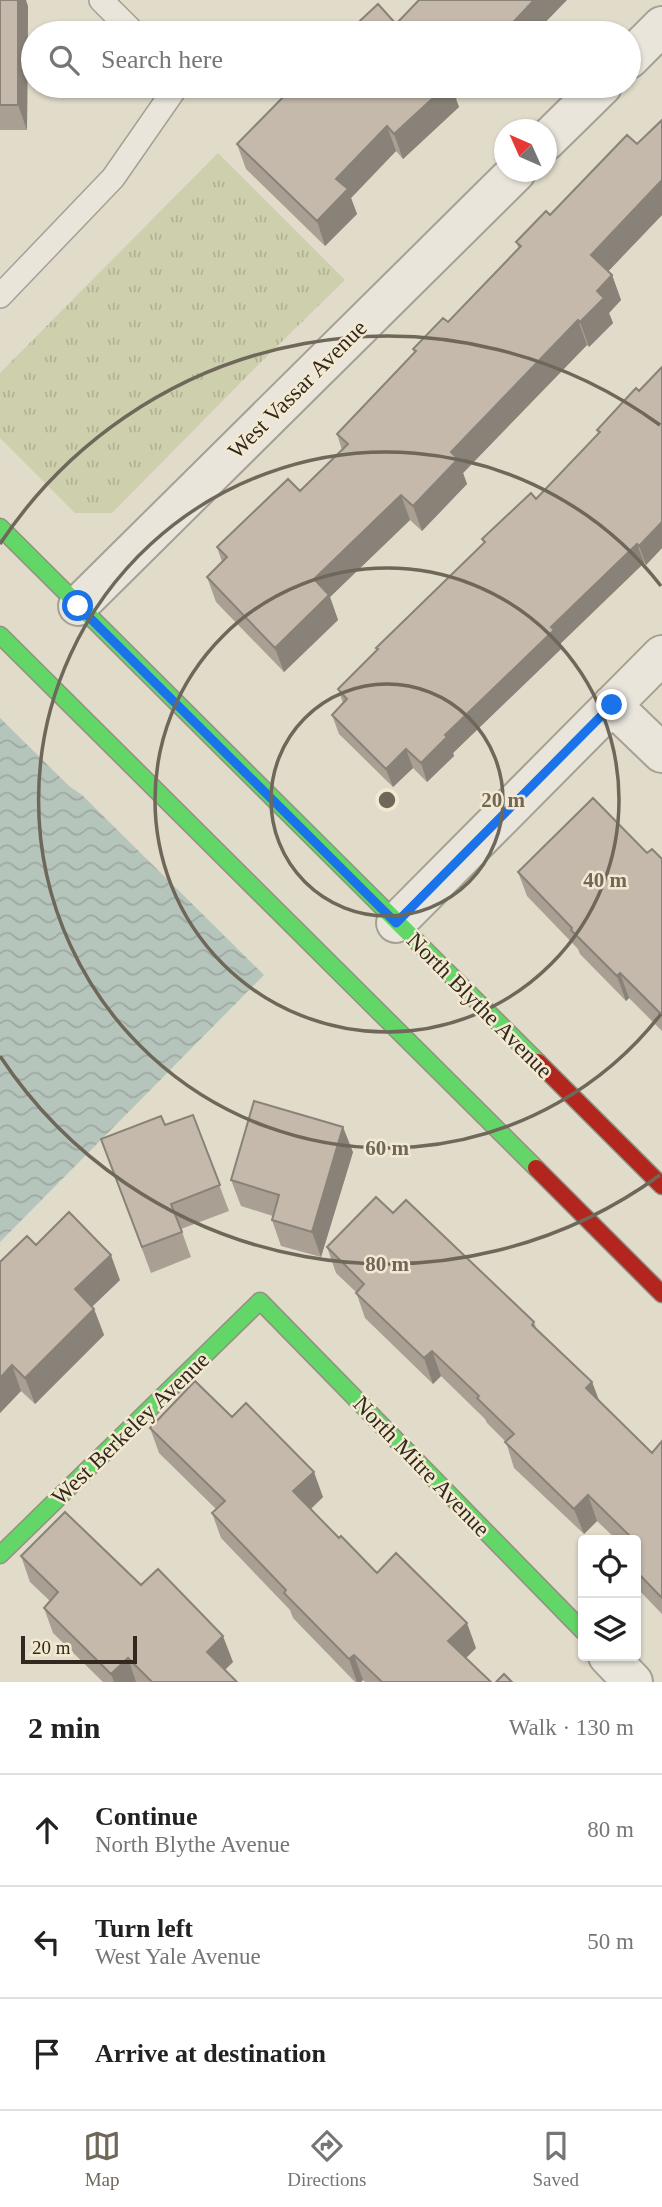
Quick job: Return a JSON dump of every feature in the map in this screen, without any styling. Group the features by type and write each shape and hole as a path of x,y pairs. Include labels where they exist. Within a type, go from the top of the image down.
{"street":[{"path":"641,48 662,26"},
{"path":"557,131 590,98"},
{"name":"West Vassar Avenue","path":"78,606 506,182"},
{"name":"North Blythe Avenue","path":"0,527 662,1186"},
{"path":"0,635 662,1294"},
{"path":"396,923 662,655"},
{"path":"612,705 662,753"},
{"name":"West Berkeley Avenue","path":"0,1555 260,1301"},
{"name":"North Mitre Avenue","path":"260,1301 578,1626"},
{"path":"613,1661 633,1682"}],"lane":[{"path":"101,0 122,21"},
{"path":"0,296 113,178 169,98"}],"green space":[{"path":"218,153 345,280 112,513 75,513 0,438 0,373"}],"water":[{"path":"0,718 264,975 0,1242"}],"building":[{"path":"0,0 18,0 18,105 0,105"},
{"path":"419,0 534,0 514,21 399,21"},
{"path":"378,4 393,21 360,21"},
{"path":"282,98 433,98 394,134 387,126 336,179 348,189 317,221 237,144"},
{"path":"662,120 662,180 591,255 612,275 597,291 604,298 580,322 578,320 451,452 458,459 413,506 401,495 314,579 329,595 275,648 207,577 227,557 217,547 288,479 300,491 348,444 337,434 416,351 413,349 443,318 448,322 521,246 516,242 546,211 550,215 627,135 637,144"},
{"path":"662,367 662,522 551,627 554,630 445,735 447,737 421,763 406,749 386,769 332,715 347,699 338,689 378,649 376,648 485,542 482,539 531,493 536,499 600,432 597,430 636,388 639,391"},
{"path":"593,798 647,853 652,849 662,859 662,1015 620,973 617,976 518,872"},
{"path":"254,1101 343,1127 312,1232 272,1220 279,1195 231,1180"},
{"path":"193,1115 220,1185 171,1204 182,1232 142,1247 101,1139 161,1116 165,1125"},
{"path":"376,1197 393,1213 406,1200 534,1322 532,1325 592,1382 586,1388 652,1453 662,1441 662,1598 641,1576 641,1535 629,1535 588,1495 574,1509 505,1442 514,1434 477,1398 479,1396 432,1351 424,1358 356,1293 364,1284 327,1247"},
{"path":"69,1212 111,1255 75,1289 94,1309 25,1378 12,1365 0,1378 0,1262 27,1236 36,1245"},
{"path":"195,1381 232,1417 246,1403 314,1472 293,1491 377,1573 396,1553 467,1623 448,1641 491,1682 382,1682 354,1655 349,1659 284,1593 286,1590 212,1513 225,1501 150,1428"},
{"path":"65,1512 141,1585 158,1569 223,1636 207,1652 237,1682 152,1682 128,1658 111,1674 44,1608 58,1592 21,1556"},
{"path":"504,1674 512,1682 496,1682"}],"traffic: fast":[{"path":"0,527 538,1062"},
{"path":"0,635 536,1168"},
{"path":"0,1555 260,1301 578,1626"}],"traffic: jam":[{"path":"538,1062 662,1186"},
{"path":"536,1168 662,1294"}],"route":[{"path":"78,606 396,923 612,705"}]}
